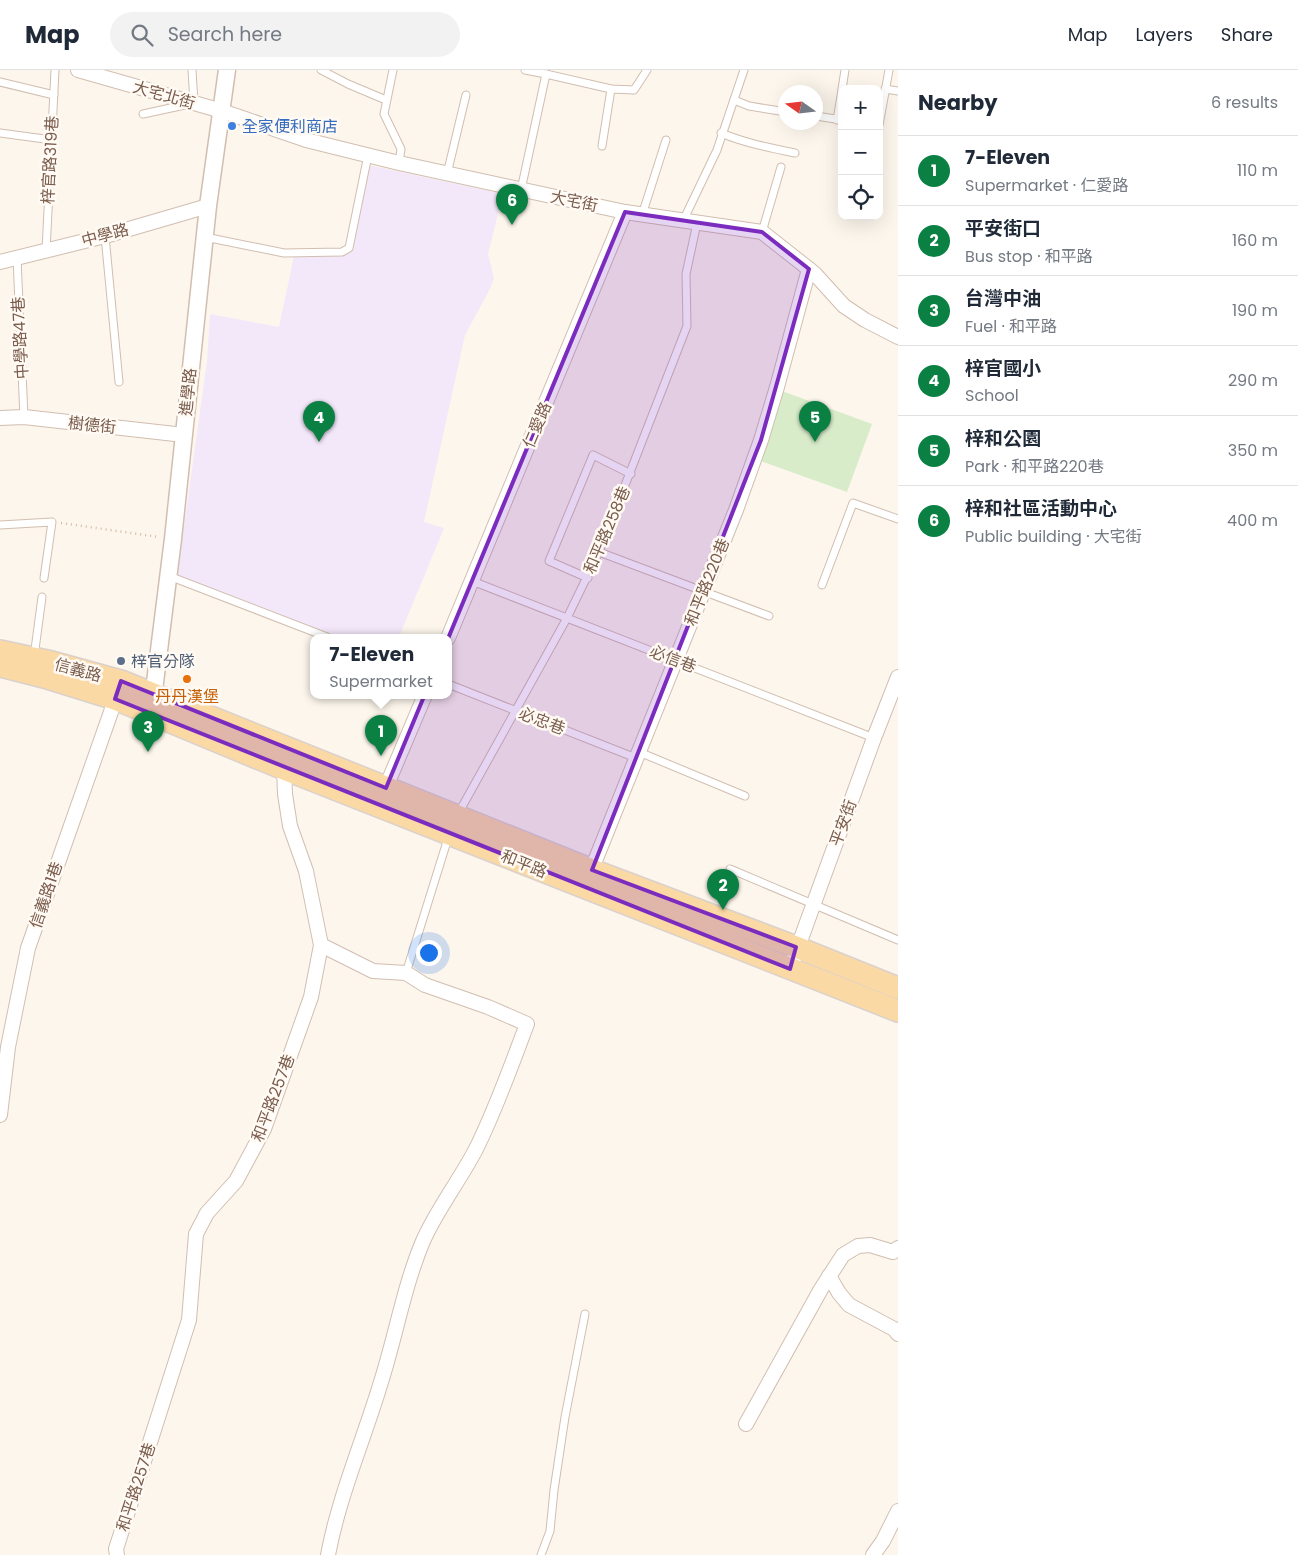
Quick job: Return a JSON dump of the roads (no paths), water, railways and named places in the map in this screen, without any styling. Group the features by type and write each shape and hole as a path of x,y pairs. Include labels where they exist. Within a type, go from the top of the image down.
{"main road":[{"name":"信義路","path":"0,650 33,658 152,704"},
{"name":"信義路","path":"0,666 44,677 118,690"},
{"name":"和平路","path":"152,704 284,769 382,797"},
{"name":"和平路","path":"152,704 588,879 790,969 898,1011"},
{"name":"和平路","path":"588,879 796,947 898,988"}],"street":[{"name":"大宅北街","path":"78,70 222,111"},
{"name":"進學路","path":"152,704 173,539 208,206 227,70"},
{"name":"大宅街","path":"222,111 306,140 447,174 625,212 762,232"},
{"name":"中學路","path":"0,262 105,236 208,206"},
{"name":"仁愛路","path":"450,634 625,212"},
{"path":"762,232 809,269 844,306 865,320 898,337"},
{"name":"和平路220巷","path":"588,879 676,660 761,440 809,269"},
{"name":"樹德街","path":"0,418 24,417 184,435"},
{"name":"平安街","path":"790,969 796,947 898,677"},
{"name":"信義路1巷","path":"0,1115 8,1047 28,948 118,690"},
{"path":"382,797 423,699"},
{"name":"和平路257巷","path":"117,1555 116,1549 189,1320 196,1234 208,1213 236,1181 264,1129 311,997 321,945 306,871 290,826 284,794 284,769"},
{"path":"321,945 373,971 406,973 425,986 488,1007 528,1024 476,1149 424,1240 411,1273 382,1381 344,1493 328,1555"},
{"path":"746,1424 843,1255 858,1246 870,1245 893,1252 898,1248"},
{"path":"830,1276 839,1293 849,1305 894,1329 898,1334"},
{"path":"874,1555 898,1511"}],"lane":[{"name":"梓官路319巷","path":"46,251 55,70"},
{"path":"143,114 194,103 192,70"},
{"path":"321,70 386,100"},
{"path":"393,70 384,114 401,149 399,163"},
{"path":"525,70 611,89 634,90 647,70"},
{"name":"和平路258巷","path":"406,973 453,825 588,578 631,474 687,326 686,274 690,222 744,70"},
{"path":"843,85 845,70"},
{"path":"883,104 889,70"},
{"path":"521,190 546,74"},
{"path":"0,82 54,95"},
{"path":"602,146 611,89"},
{"path":"886,89 898,91"},
{"path":"447,174 466,95"},
{"path":"734,100 749,106 778,111"},
{"path":"823,117 838,120"},
{"path":"0,133 52,140"},
{"path":"721,133 757,145 796,153"},
{"path":"642,215 666,140"},
{"path":"205,237 284,254 342,252 349,248 368,156"},
{"path":"762,232 781,167"},
{"path":"105,236 119,382"},
{"name":"中學路47巷","path":"16,258 24,417"},
{"path":"588,578 549,562 594,455 631,474"},
{"path":"822,585 853,503 898,520"},
{"path":"0,525 52,522 44,578"},
{"path":"599,552 769,616"},
{"path":"168,576 319,634"},
{"name":"必信巷","path":"472,580 874,738"},
{"path":"33,658 42,598"},
{"name":"必忠巷","path":"452,686 745,796"},
{"path":"730,869 898,940"},
{"path":"542,1555 550,1531 565,1417 584,1314"}],"place":[{"name":"全家便利商店","path":"232,126"},
{"name":"梓和社區活動中心","path":"512,225"},
{"name":"梓官國小","path":"319,442"},
{"name":"梓和公園","path":"815,442"},
{"name":"梓官分隊","path":"121,661"},
{"name":"丹丹漢堡","path":"187,679"},
{"name":"台灣中油","path":"148,752"},
{"name":"7-Eleven","path":"381,756"},
{"name":"平安街口","path":"723,910"}]}
